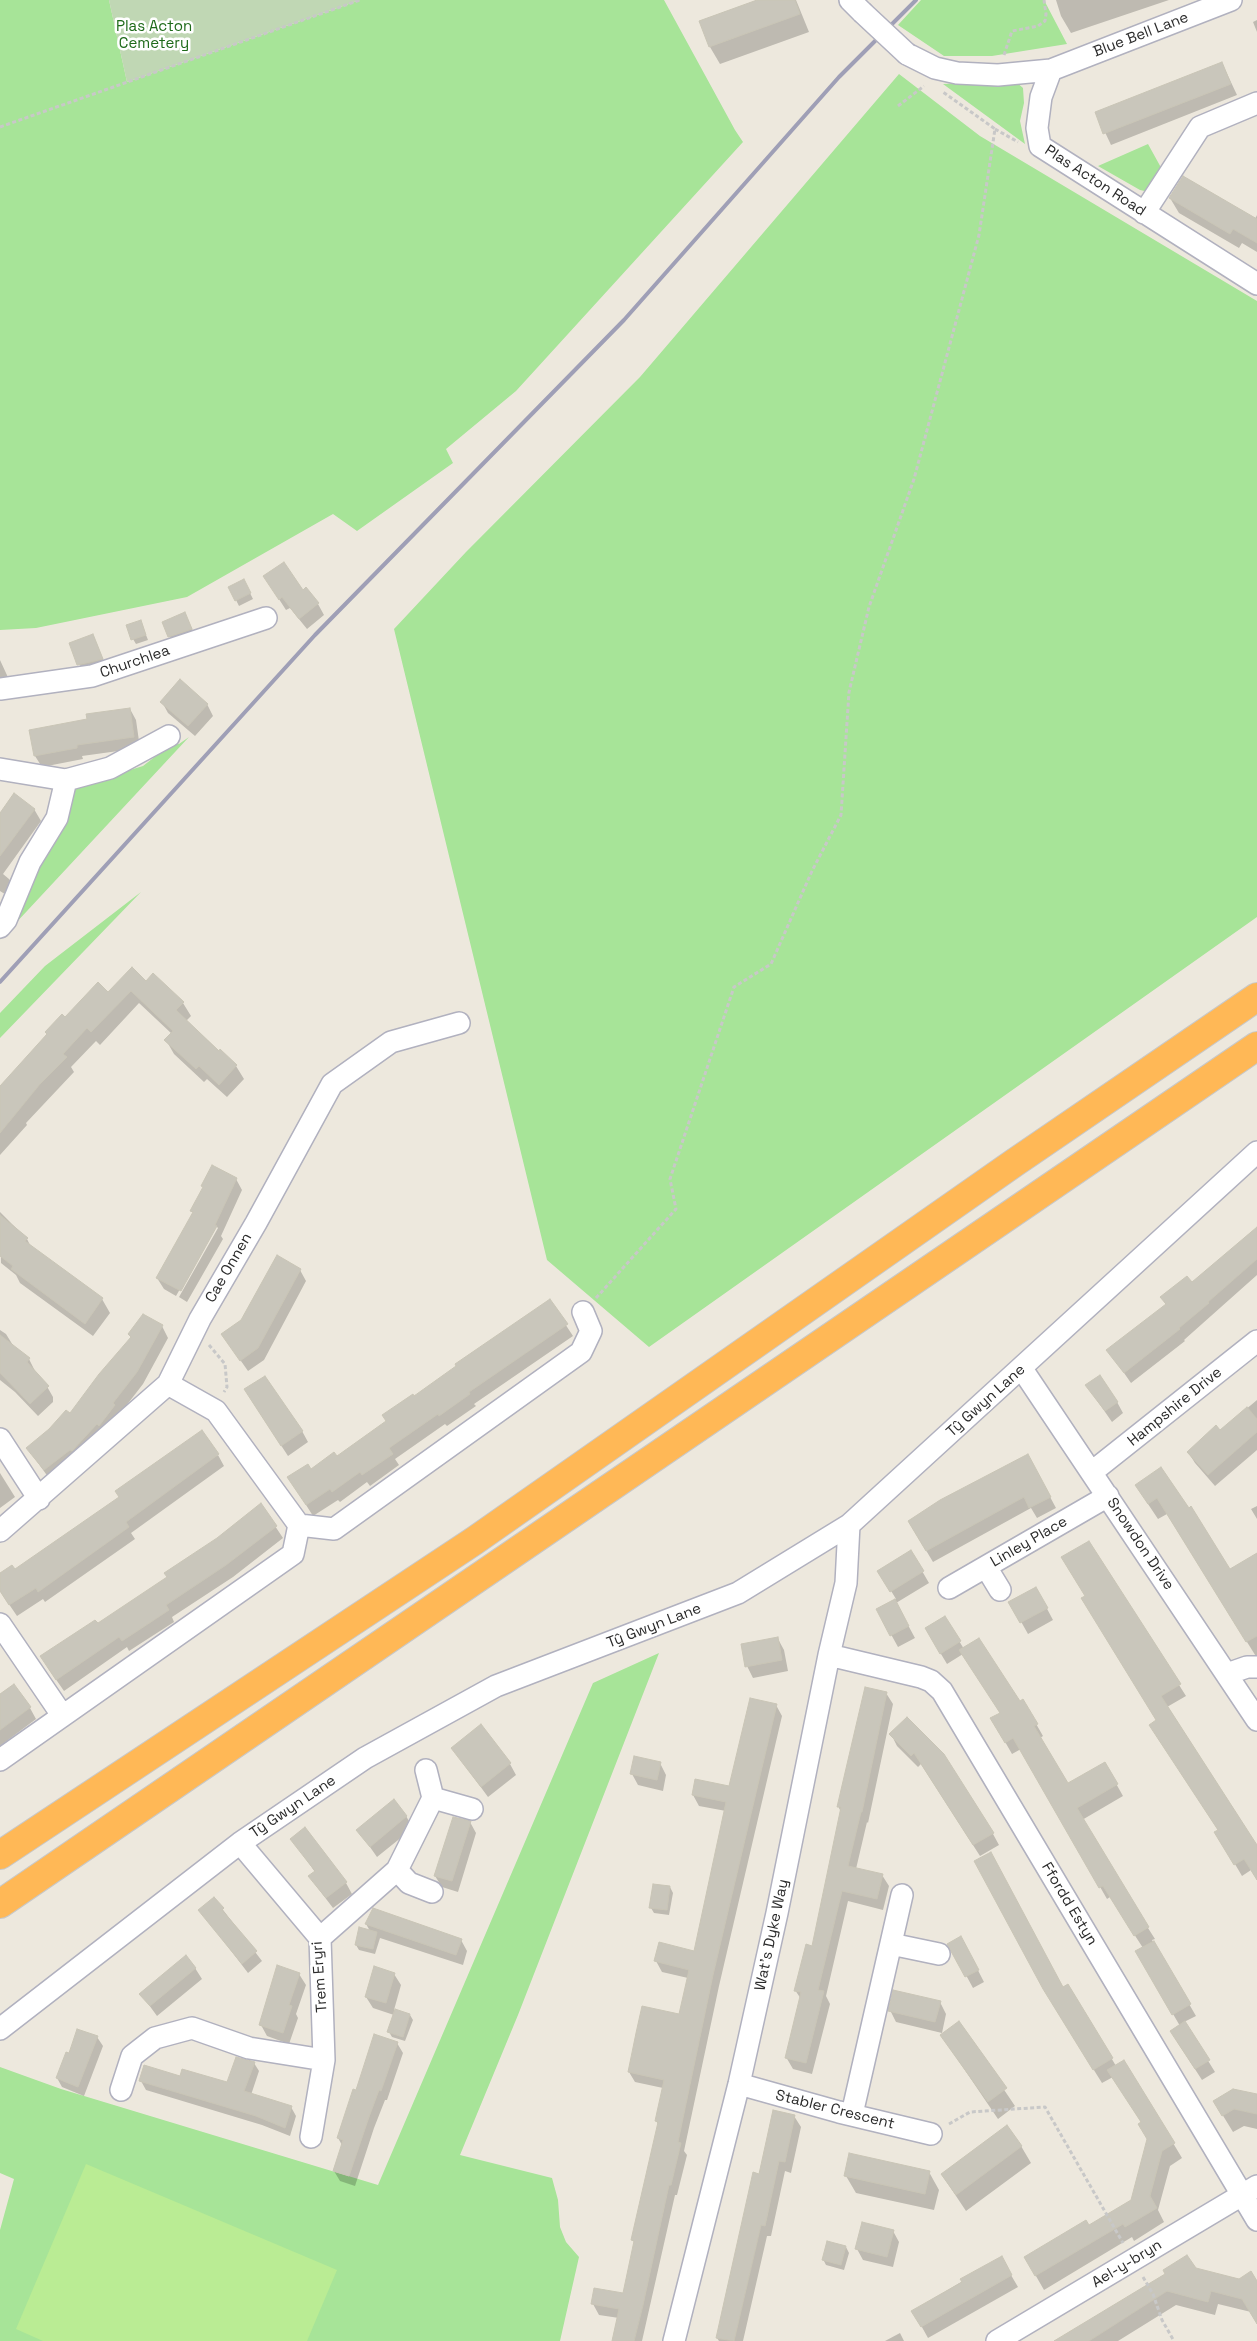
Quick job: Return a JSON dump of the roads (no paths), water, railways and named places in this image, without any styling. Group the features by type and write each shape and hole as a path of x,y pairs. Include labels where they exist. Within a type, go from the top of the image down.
{"highway":[{"path":"0,1855 474,1541 1006,1169 1257,997"},
{"path":"0,1904 1257,1046"}],"street":[{"name":"Blue Bell Lane","path":"1051,70 1231,0"},
{"path":"856,6 907,54 934,68 956,73 998,75 1051,70"},
{"name":"Plas Acton Road","path":"1051,70 1040,105 1037,128 1040,146 1257,284"},
{"path":"1144,213 1200,127 1257,103"},
{"name":"Churchlea","path":"0,689 92,676 266,618"},
{"path":"0,769 66,780 110,768 169,736"},
{"path":"0,927 6,920 30,862 57,818 66,780"},
{"name":"Cae Onnen","path":"0,1531 168,1384 190,1337 256,1223 332,1084 391,1042 459,1023"},
{"name":"Tŷ Gwyn Lane","path":"0,2030 240,1843 365,1758 496,1686 738,1594 849,1525 1022,1369 1257,1152"},
{"path":"168,1384 216,1411 299,1525 334,1529 581,1352 591,1332 588,1306"},
{"name":"Hampshire Drive","path":"1092,1472 1257,1341"},
{"name":"Snowdon Drive","path":"1022,1369 1257,1720"},
{"path":"0,1439 39,1498"},
{"name":"Linley Place","path":"949,1588 1108,1496"},
{"path":"0,1760 293,1554 299,1525"},
{"name":"Wat's Dyke Way","path":"674,2341 739,2084 777,1913 829,1655 846,1583 849,1525"},
{"path":"986,1567 1000,1590"},
{"path":"0,1624 62,1715"},
{"name":"Ffordd Estyn","path":"829,1655 921,1677 931,1681 942,1691 1249,2191 1257,2220"},
{"path":"1227,1674 1247,1666 1257,1667"},
{"path":"320,1938 397,1870 433,1798 426,1770"},
{"path":"433,1798 472,1810"},
{"name":"Trem Eryri","path":"240,1843 320,1938 324,2060 310,2137"},
{"path":"397,1870 409,1883 432,1892"},
{"path":"852,2114 902,1895"},
{"path":"891,1944 940,1954"},
{"path":"121,2090 132,2056 155,2038 192,2028 250,2048 324,2060"},
{"name":"Stabler Crescent","path":"739,2084 839,2112 931,2134"},
{"name":"Ael-y-bryn","path":"997,2341 1249,2191"}],"railway":[{"path":"0,982 315,635 624,320 839,77 916,0"}],"park label":[{"name":"Plas Acton Cemetery","path":"154,36"}]}
